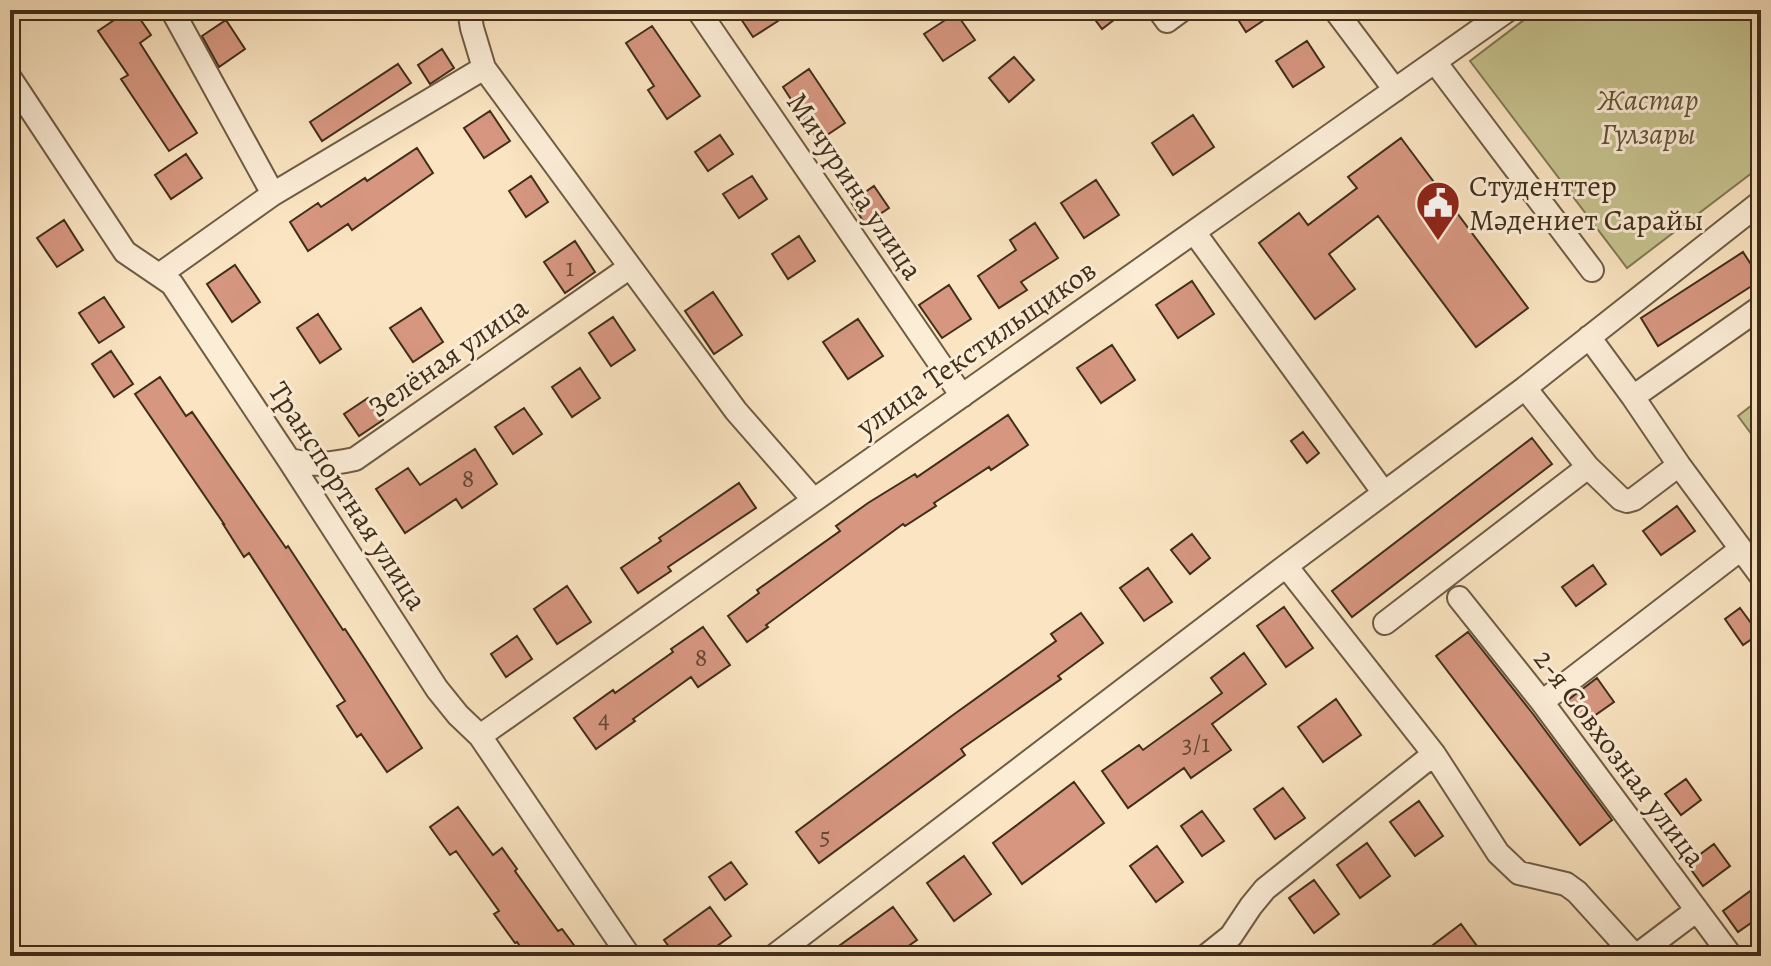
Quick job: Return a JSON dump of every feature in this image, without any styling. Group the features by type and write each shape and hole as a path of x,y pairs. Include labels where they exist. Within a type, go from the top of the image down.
{"street":[{"path":"172,10 273,194"},
{"path":"469,10 484,68 736,411 812,498"},
{"name":"Мичурина улица","path":"698,10 962,396"},
{"path":"1159,10 1167,21 1182,10"},
{"path":"1335,10 1395,90"},
{"name":"улица Текстильщиков","path":"480,736 812,498 962,396 1508,10"},
{"path":"1435,62 1592,270"},
{"path":"159,275 273,194 484,68"},
{"name":"Транспортная улица","path":"10,78 125,252 172,284 437,689 480,736 629,956"},
{"path":"774,956 1758,211"},
{"path":"1194,232 1384,493"},
{"name":"Зелёная улица","path":"289,460 326,465 355,459 630,267"},
{"path":"1633,397 1761,307"},
{"path":"1589,337 1761,576"},
{"path":"1525,388 1588,467 1621,499 1634,499 1679,465"},
{"path":"1385,623 1588,467"},
{"path":"1542,702 1741,549"},
{"path":"1286,566 1434,754 1498,853 1519,873 1566,884 1577,892 1635,956 1697,910"},
{"name":"2-я Совхозная улица","path":"1459,598 1542,702 1731,956"},
{"path":"1206,956 1231,936 1265,889 1434,754"}],"green space":[{"name":"Жастар Гүлзары","path":"1537,10 1761,10 1761,166 1627,268 1470,61"},
{"path":"1761,398 1761,447 1738,416"}],"building":[{"path":"129,10 134,10 151,35 140,43 197,133 169,151 121,79 128,75 98,31"},
{"path":"735,10 771,10 778,21 753,37"},
{"path":"1088,10 1127,10 1102,29"},
{"path":"1232,10 1279,10 1246,32"},
{"path":"956,13 975,40 943,61 924,34"},
{"path":"226,20 245,49 219,67 202,36"},
{"path":"652,26 700,96 667,119 648,90 654,86 626,43"},
{"path":"1307,41 1324,67 1293,87 1276,61"},
{"path":"442,49 454,68 430,84 418,65"},
{"path":"1014,57 1034,80 1009,102 989,78"},
{"path":"398,64 411,83 322,141 310,122"},
{"path":"809,69 845,123 818,141 783,87"},
{"path":"490,111 510,141 484,158 464,128"},
{"path":"1193,115 1214,147 1173,175 1152,143"},
{"path":"720,135 733,154 708,171 695,152"},
{"name":"Студенттер Мәдениет Сарайы","path":"1401,138 1528,308 1476,347 1378,216 1329,254 1355,289 1315,319 1259,243 1299,213 1308,225 1357,188 1348,177"},
{"path":"417,148 433,173 352,230 348,224 308,251 290,222 318,203 321,207 365,178 367,181"},
{"path":"186,154 202,178 171,199 155,175"},
{"path":"531,176 548,202 526,217 509,191"},
{"path":"752,176 767,199 739,218 723,194"},
{"path":"1096,180 1119,215 1084,238 1061,203"},
{"path":"874,186 889,208 865,224 851,202"},
{"path":"64,220 83,250 57,267 37,238"},
{"path":"1035,223 1058,258 1021,282 1027,290 999,308 978,276 1016,250 1010,240"},
{"path":"799,236 815,261 788,279 772,254"},
{"path":"575,241 595,272 565,293 544,262"},
{"path":"1743,252 1761,280 1658,346 1641,318"},
{"path":"235,265 260,302 232,322 207,284"},
{"path":"1192,281 1214,314 1178,338 1156,305"},
{"path":"949,285 971,319 942,338 919,305"},
{"path":"713,292 742,335 714,354 685,311"},
{"path":"104,297 124,327 99,343 79,313"},
{"path":"421,308 443,342 413,362 390,328"},
{"path":"318,314 341,349 320,363 297,328"},
{"path":"613,317 635,350 611,366 589,333"},
{"path":"858,319 883,356 848,379 823,342"},
{"path":"1112,345 1135,380 1101,403 1077,368"},
{"path":"111,351 133,384 114,397 92,364"},
{"path":"580,368 600,398 572,417 552,387"},
{"path":"160,377 186,416 192,412 286,548 288,546 422,748 387,772 361,734 357,737 337,706 345,701 249,553 244,557 135,394"},
{"path":"368,398 383,420 359,436 344,414"},
{"path":"524,408 542,434 513,454 495,427"},
{"path":"1008,415 1028,445 934,503 936,506 905,526 903,524 747,642 728,616 759,593 757,590 840,531 836,526 868,503 915,474 917,477"},
{"path":"1303,432 1319,453 1307,463 1291,441"},
{"path":"1532,438 1552,464 1352,617 1332,591"},
{"path":"475,449 497,484 462,508 456,499 405,533 376,489 408,468 420,485"},
{"path":"739,483 756,508 668,567 671,571 638,593 621,568"},
{"path":"1677,506 1695,531 1661,555 1643,531"},
{"path":"1192,534 1210,558 1190,574 1171,550"},
{"path":"1593,565 1606,584 1576,606 1562,587"},
{"path":"1148,568 1172,602 1144,621 1120,588"},
{"path":"567,586 591,622 557,644 534,609"},
{"path":"1284,607 1313,648 1286,667 1257,626"},
{"path":"1740,608 1759,634 1743,645 1725,619"},
{"path":"1081,613 1103,643 1058,676 1061,679 961,749 965,755 819,863 796,832 1056,641 1051,634"},
{"path":"703,627 730,665 698,687 691,677 596,749 574,718 613,690 615,693"},
{"path":"1468,632 1612,820 1580,845 1436,656"},
{"path":"517,636 532,659 506,677 491,654"},
{"path":"1244,653 1266,684 1212,724 1231,750 1191,778 1184,768 1128,808 1102,771 1139,745 1143,750 1222,693 1211,678"},
{"path":"1597,678 1614,702 1584,723 1568,700"},
{"path":"1336,699 1361,735 1323,762 1298,727"},
{"path":"1686,779 1701,800 1681,815 1665,794"},
{"path":"1074,782 1104,823 1022,884 993,843"},
{"path":"1283,788 1305,818 1275,839 1254,809"},
{"path":"1419,801 1443,836 1415,856 1390,822"},
{"path":"458,807 493,855 502,848 558,931 562,929 582,956 527,956 515,943 494,914 499,911 456,851 450,855 430,827"},
{"path":"1202,811 1224,841 1202,856 1181,826"},
{"path":"1367,843 1390,876 1360,898 1337,865"},
{"path":"1714,844 1730,866 1703,886 1687,864"},
{"path":"1157,846 1183,882 1156,902 1130,866"},
{"path":"964,856 991,894 954,921 927,883"},
{"path":"731,862 747,884 725,900 709,877"},
{"path":"1314,880 1339,914 1314,933 1289,898"},
{"path":"1753,889 1761,901 1761,916 1738,932 1723,911"},
{"path":"710,907 731,936 703,956 676,956 664,940"},
{"path":"893,907 917,940 894,956 825,956"},
{"path":"1461,924 1477,946 1463,956 1441,956 1433,945"}],"place":[{"name":"Студенттер Мәдениет Сарайы","path":"1438,242"}]}
